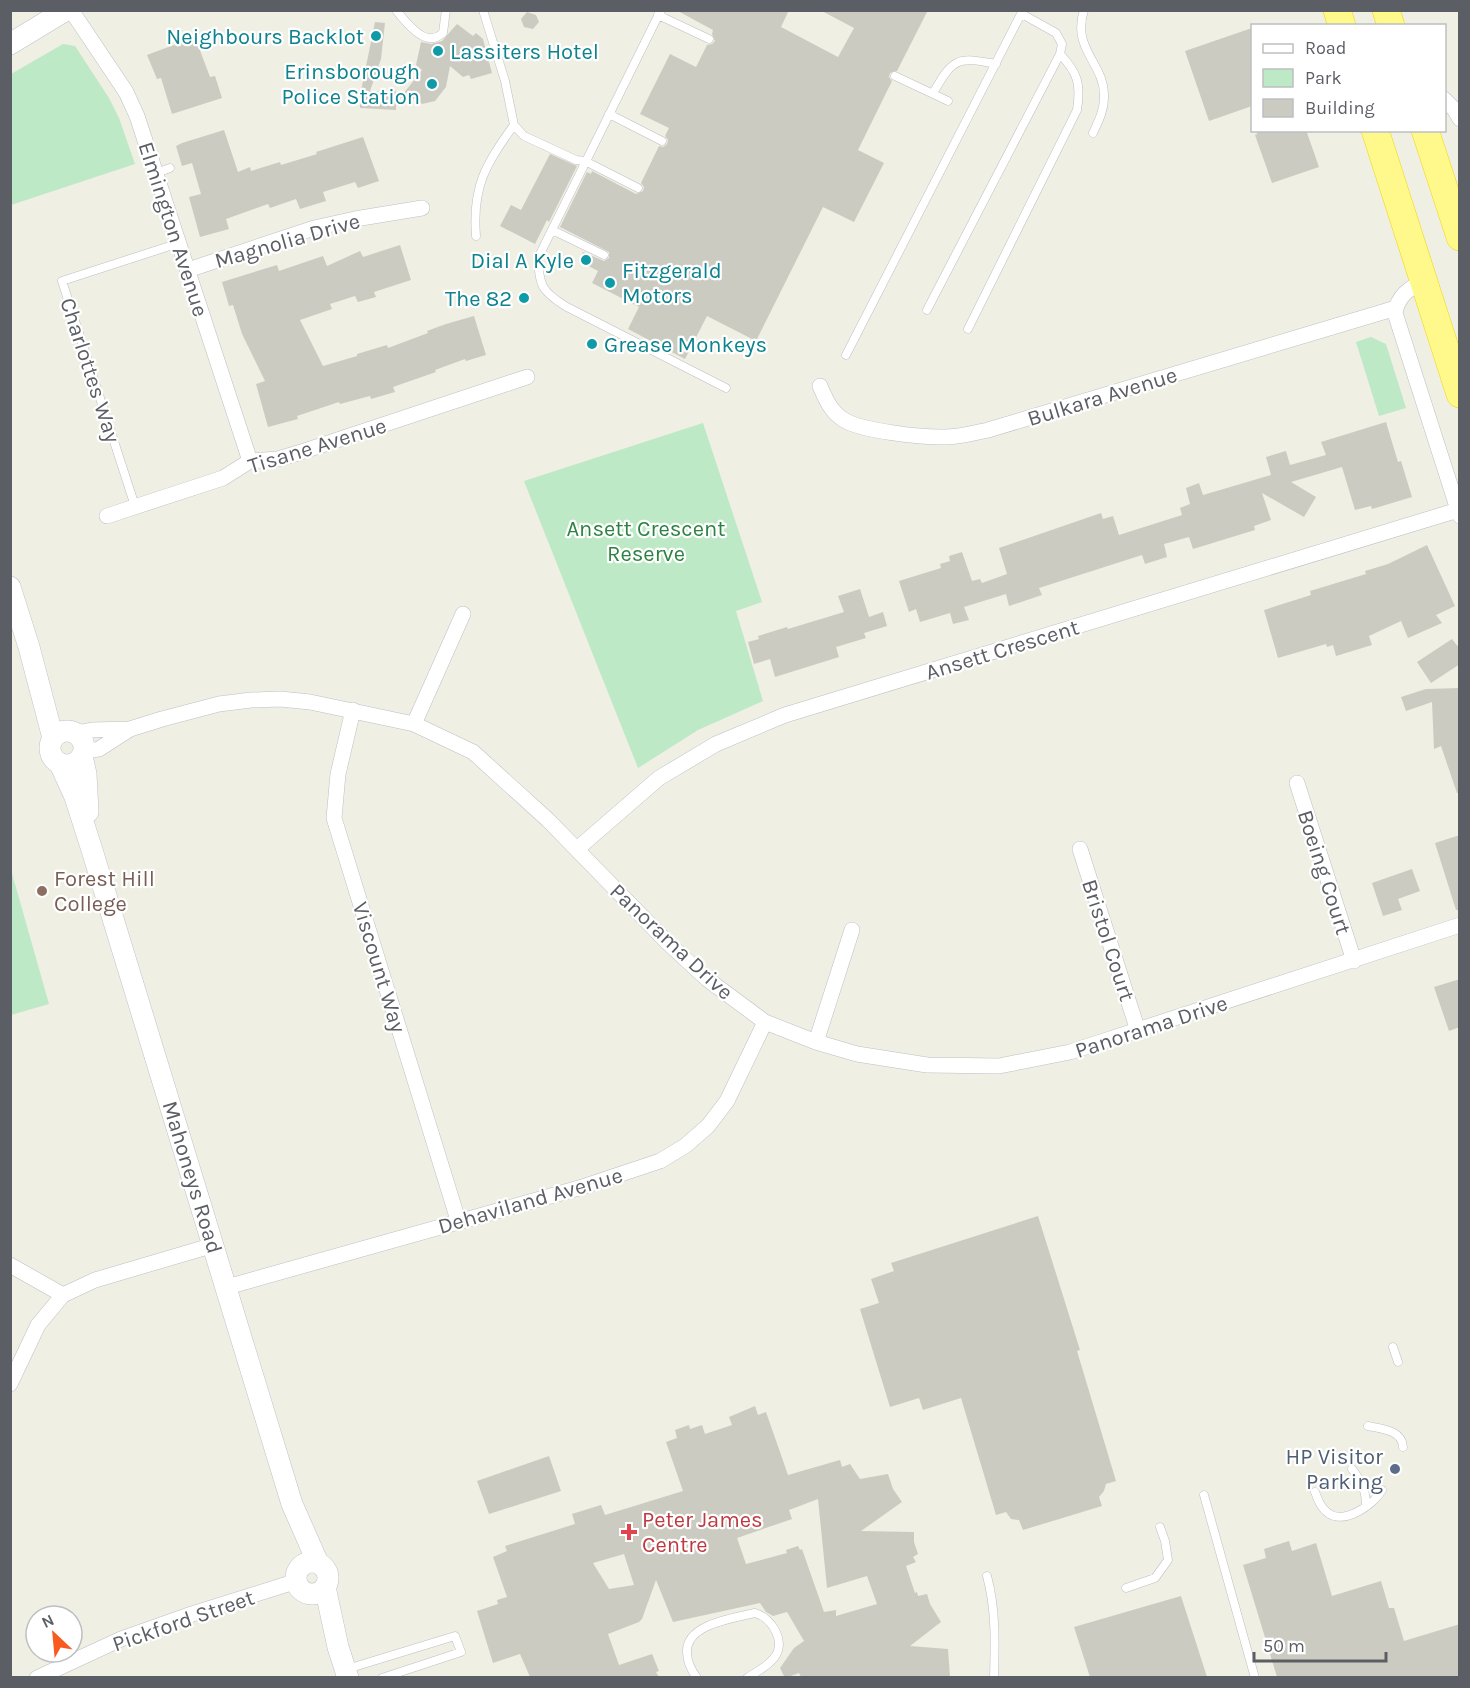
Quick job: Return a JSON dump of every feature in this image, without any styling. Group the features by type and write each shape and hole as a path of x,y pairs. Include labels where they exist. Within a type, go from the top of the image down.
{"highway":[{"path":"1376,132 1460,394"},
{"path":"1426,132 1460,237"}],"main road":[{"path":"10,44 66,10"},
{"name":"Mahoneys Road","path":"12,599 29,647 53,738"},
{"name":"Mahoneys Road","path":"29,647 79,743 86,774 85,794 92,850"},
{"path":"61,732 79,743 75,763 60,764 52,758 49,747 53,738 61,732"},
{"name":"Mahoneys Road","path":"60,764 75,797 92,850 292,1504 318,1563"},
{"name":"Mahoneys Road","path":"292,1504 300,1581 338,1647"},
{"path":"309,1562 318,1563 326,1569 329,1578 326,1587 318,1593 300,1581 309,1562"},
{"name":"Mahoneys Road","path":"326,1587 338,1647 347,1674"}],"street":[{"name":"Elmington Avenue","path":"71,10 126,92 163,170 179,243 250,461"},
{"path":"1446,101 1460,119"},
{"name":"Magnolia Drive","path":"188,270 314,228 422,208"},
{"path":"1424,281 1409,288 1404,294 1396,308 1397,320 1459,513"},
{"name":"Bulkara Avenue","path":"820,386 830,408 845,421 862,427 942,437 963,435 999,427 1396,308"},
{"name":"Tisane Avenue","path":"107,516 223,478 250,461 278,459 298,453 527,377"},
{"name":"Ansett Crescent","path":"577,849 659,778 716,744 785,715 1459,513"},
{"path":"414,724 463,614"},
{"name":"Panorama Drive","path":"79,743 92,730 130,729 219,704 251,700 280,699 353,710 414,724 473,752 548,820 667,942 707,979 765,1022 816,1042 857,1054 927,1065 999,1066 1070,1052 1460,925"},
{"name":"Viscount Way","path":"353,710 338,774 334,818 458,1220"},
{"name":"Boeing Court","path":"1297,783 1354,961"},
{"name":"Bristol Court","path":"1080,849 1138,1031"},
{"path":"816,1042 852,930"},
{"name":"Dehaviland Avenue","path":"227,1287 633,1171 660,1161 685,1146 708,1126 727,1101 765,1022"},
{"path":"10,1384 39,1325 63,1295 95,1280 214,1245"},
{"path":"10,1265 63,1295"},
{"name":"Pickford Street","path":"37,1677 121,1639 186,1616 300,1581"}],"lane":[{"path":"396,10 428,39 443,33 446,10"},
{"path":"483,10 505,81 514,125 524,136 576,160 585,161 638,188"},
{"path":"1084,10 1080,23 1081,37 1101,80 1105,95 1103,110 1093,133"},
{"path":"846,355 1022,12 1056,33 1062,44 1060,54 927,310"},
{"path":"709,39 659,13 538,258 540,285 548,296 726,388"},
{"path":"968,329 1077,110 1080,92 1076,74 1060,54"},
{"path":"933,93 947,69 957,62 974,60 996,64"},
{"path":"895,76 948,101"},
{"path":"609,114 662,141"},
{"path":"476,236 474,214 477,191 489,160 514,125"},
{"path":"552,230 604,255"},
{"name":"Charlottes Way","path":"135,506 62,281 179,243"},
{"path":"1393,1347 1398,1362"},
{"path":"1368,1426 1395,1432 1402,1440 1403,1447"},
{"path":"1352,1468 1366,1494 1366,1505"},
{"path":"1315,1492 1322,1508 1330,1515 1345,1517 1360,1511 1382,1490"},
{"path":"1204,1495 1255,1677"},
{"path":"1126,1588 1155,1578 1168,1560 1160,1527"},
{"path":"987,1576 993,1596 994,1677"},
{"path":"697,1677 687,1658 686,1646 690,1636 700,1629 755,1613 762,1615 774,1627 779,1647 776,1657 747,1677"},
{"path":"347,1674 455,1636 461,1652 382,1677"}],"green space":[{"path":"63,44 75,46 109,98 119,118 135,164 11,205 11,74"},
{"path":"1371,337 1386,344 1406,408 1379,416 1356,342"},
{"name":"Ansett Crescent Reserve","path":"703,423 762,602 736,611 763,701 698,730 638,768 524,481"},
{"path":"11,870 49,1004 10,1015"}],"building":[{"path":"676,10 789,10 781,27 838,57 854,28 820,10 928,10 897,71 890,73 889,77 892,81 858,150 884,163 854,222 823,207 756,341 707,316 685,359 628,329 639,307 592,283 598,271 579,261 583,252 604,261 609,258 609,252 560,227 587,172 591,174 592,171 636,194 643,191 644,187 641,183 659,146 663,147 667,144 668,140 665,136 669,128 640,114 670,54 696,67 707,45 715,41 713,30"},
{"path":"527,12 536,15 539,22 533,29 524,27 521,19"},
{"path":"375,22 385,23 381,59 370,91 396,91 396,110 360,108 360,92 363,92 361,91"},
{"path":"457,24 473,36 476,33 483,39 492,73 471,79 469,75 463,77 450,66 446,87 435,101 422,104 417,99 400,98 422,70 416,65 421,42 431,44 442,41"},
{"path":"1251,28 1251,106 1209,121 1185,51"},
{"path":"195,37 210,77 215,76 222,98 172,114 161,78 157,79 147,55"},
{"path":"224,130 238,172 250,167 251,171 280,162 281,165 363,137 379,181 358,188 355,182 323,192 326,201 300,209 296,199 270,208 268,204 226,219 229,229 200,237 189,197 201,194 192,163 182,166 176,146"},
{"path":"1256,132 1307,132 1319,167 1272,183 1255,135"},
{"path":"550,154 577,166 549,222 547,220 535,244 500,226 511,205 521,210"},
{"path":"400,245 411,280 374,292 376,297 358,302 355,296 330,304 332,309 300,320 323,366 387,345 388,348 428,333 427,331 474,316 486,355 466,361 465,359 393,387 395,392 371,399 370,396 340,404 339,402 297,416 298,419 268,427 256,384 265,381 242,334 233,305 229,306 222,282 277,265 279,271 323,256 327,266 360,251 363,257"},
{"path":"1386,422 1412,497 1372,509 1371,506 1355,510 1342,467 1291,482 1316,497 1304,517 1262,493 1271,520 1254,526 1255,530 1193,549 1189,537 1164,544 1167,557 1145,564 1142,555 1039,588 1042,595 1009,606 1006,594 964,607 969,620 953,624 950,613 920,622 916,609 909,612 899,581 941,568 940,564 950,561 949,556 962,552 972,581 980,579 982,583 1007,574 999,548 1101,513 1103,519 1113,516 1119,535 1182,515 1180,508 1190,504 1186,488 1199,483 1203,495 1271,475 1266,457 1286,451 1290,465 1326,455 1321,442"},
{"path":"1427,545 1455,606 1436,615 1442,623 1408,638 1401,621 1369,636 1372,645 1336,656 1333,645 1327,647 1326,644 1278,658 1264,610 1311,595 1310,591 1366,574 1365,571 1388,564"},
{"path":"860,589 869,617 883,612 887,626 864,633 866,638 836,647 839,657 775,677 770,659 754,664 748,642 759,639 758,636 844,612 838,596"},
{"path":"1452,639 1460,649 1460,664 1431,683 1417,662"},
{"path":"1460,688 1460,793 1457,793 1441,746 1434,749 1432,702 1406,711 1401,697 1426,689"},
{"path":"1460,835 1460,910 1456,910 1435,843"},
{"path":"1412,869 1420,891 1398,899 1402,910 1383,916 1372,883"},
{"path":"1460,979 1460,1027 1449,1031 1434,987"},
{"path":"1038,1216 1080,1350 1077,1351 1116,1481 1106,1484 1099,1497 1102,1506 1023,1530 1019,1520 1011,1519 1006,1512 996,1515 961,1398 923,1410 919,1398 890,1407 860,1309 879,1303 871,1279 894,1271 891,1263"},
{"path":"755,1406 758,1415 766,1412 788,1475 840,1460 842,1467 850,1464 860,1479 888,1474 893,1489 902,1502 861,1531 914,1532 918,1554 913,1557 916,1562 906,1566 915,1593 917,1592 918,1596 927,1594 941,1622 910,1646 948,1649 950,1677 801,1677 799,1673 784,1676 780,1668 794,1648 804,1641 787,1612 773,1616 766,1612 760,1603 673,1622 656,1580 642,1619 608,1634 619,1665 652,1654 659,1677 530,1677 520,1654 493,1663 477,1611 498,1604 497,1600 507,1597 493,1557 507,1551 505,1546 575,1524 572,1514 601,1505 605,1515 683,1491 666,1442 677,1438 675,1430 689,1425 690,1429 702,1425 705,1434 732,1425 729,1417","holes":["818,1499 827,1588 867,1576 877,1604 836,1616 836,1610 824,1612 802,1549 800,1550 798,1546 786,1550 787,1553 746,1564 737,1538 792,1519 789,1510","624,1554 634,1585 609,1589 593,1563"]},
{"path":"549,1456 561,1491 489,1514 477,1481"},
{"path":"1289,1541 1292,1551 1316,1543 1332,1596 1381,1581 1389,1608 1394,1608 1404,1641 1460,1624 1460,1677 1277,1677 1243,1565 1266,1558 1264,1549"},
{"path":"1181,1596 1207,1677 1090,1677 1074,1627"}],"place":[{"name":"Neighbours Backlot","path":"376,36"},
{"name":"Lassiters Hotel","path":"438,51"},
{"name":"Erinsborough Police Station","path":"432,84"},
{"name":"Dial A Kyle","path":"586,260"},
{"name":"Fitzgerald Motors","path":"610,283"},
{"name":"The 82","path":"524,298"},
{"name":"Grease Monkeys","path":"592,344"},
{"name":"Forest Hill College","path":"42,891"},
{"name":"HP Visitor Parking","path":"1395,1469"},
{"name":"Peter James Centre","path":"629,1532"}]}
